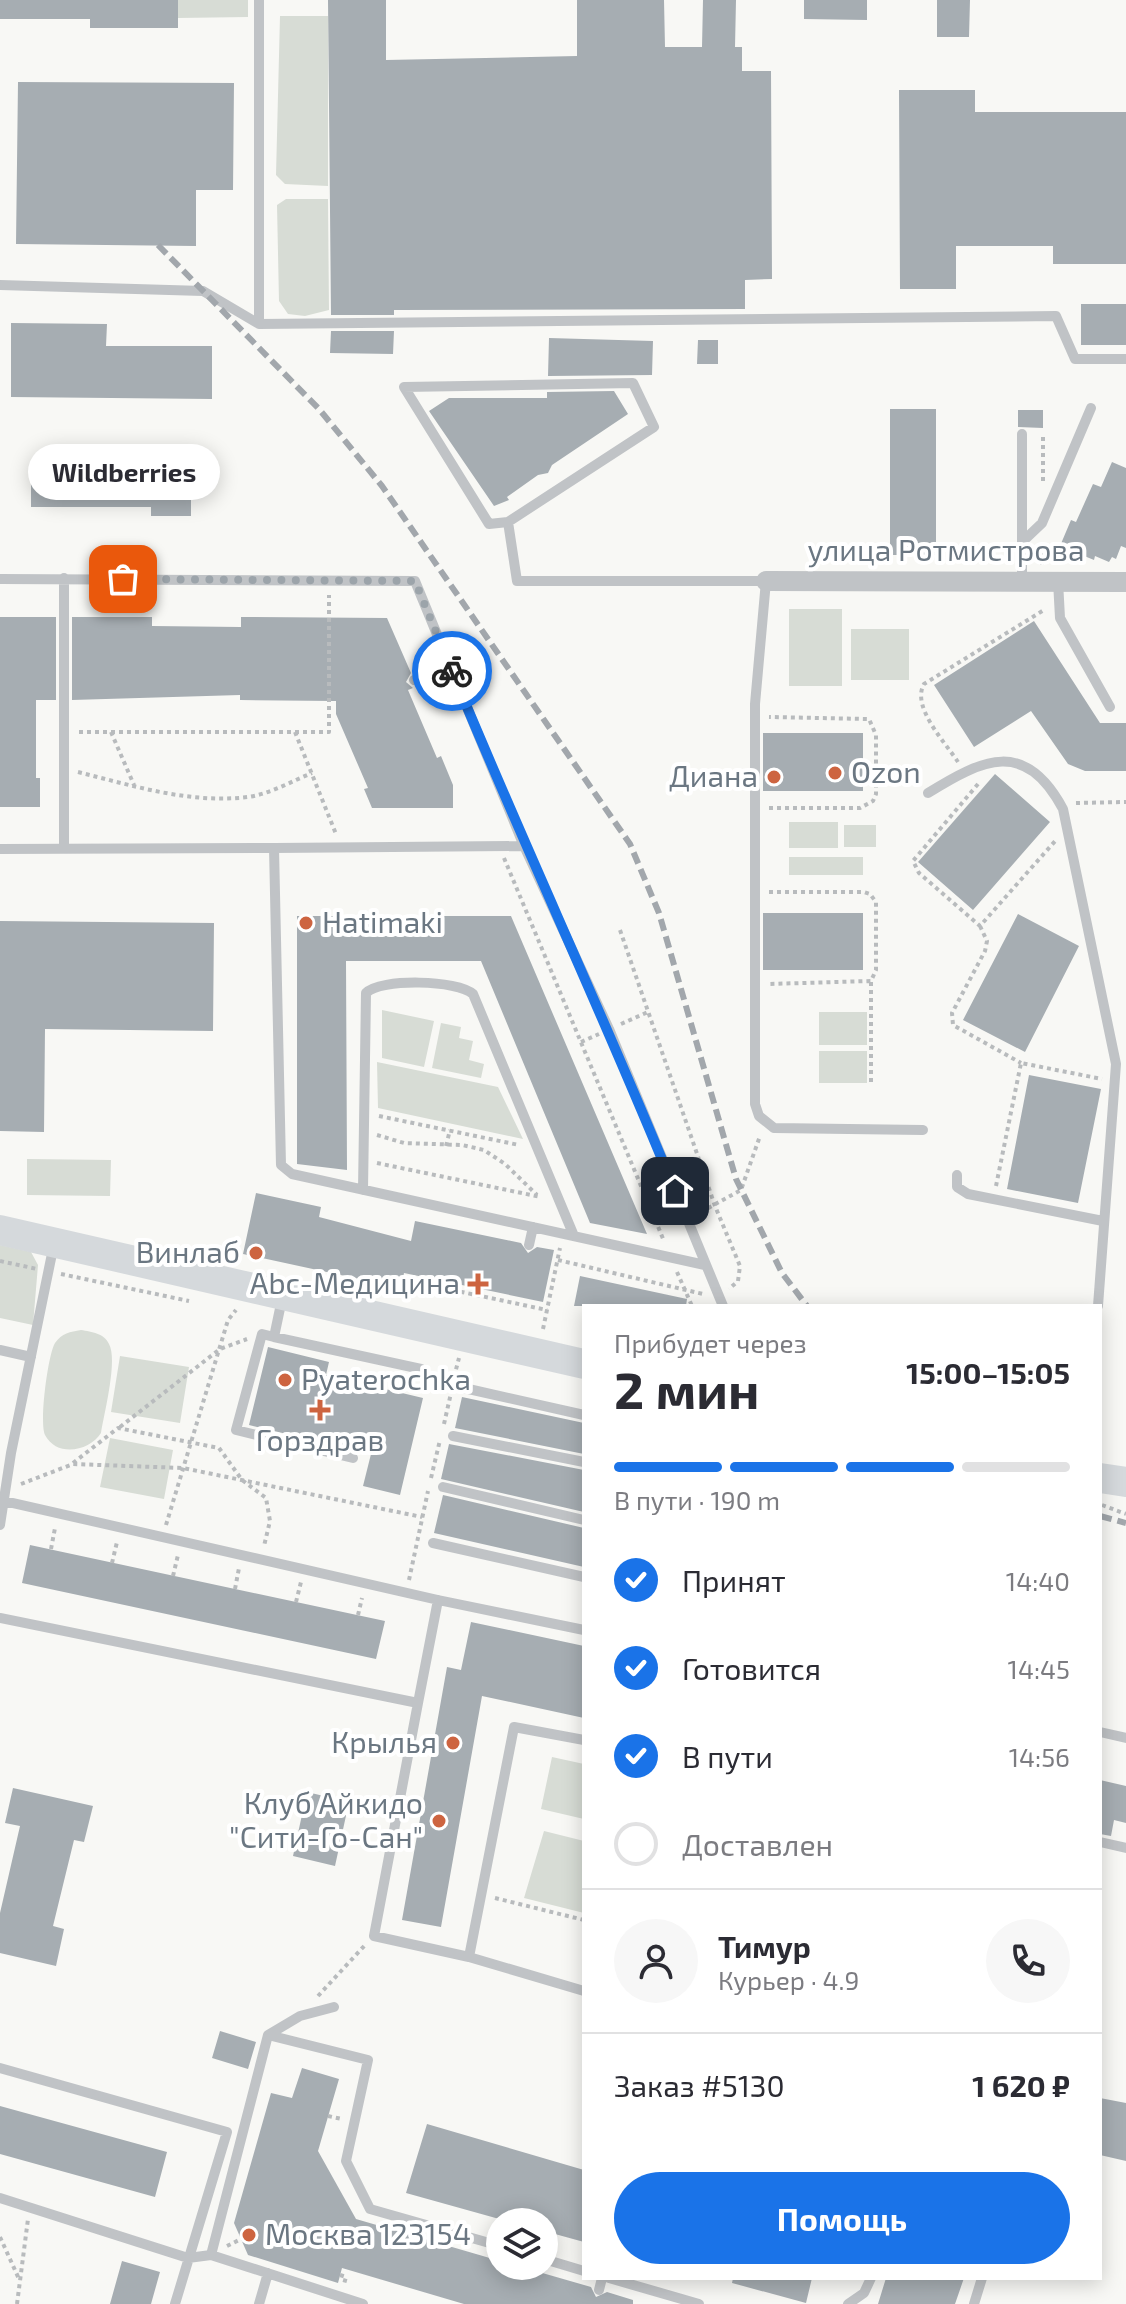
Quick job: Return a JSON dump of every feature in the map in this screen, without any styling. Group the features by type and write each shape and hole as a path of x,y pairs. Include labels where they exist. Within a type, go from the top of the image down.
{"street":[{"name":"улица Ротмистрова","path":"766,581 1022,581 1050,576 1126,582"},
{"path":"0,1230 52,1257 283,1295 582,1364"},
{"path":"1102,1478 1126,1482"}],"lane":[{"path":"259,0 259,324"},
{"path":"0,285 203,291 259,324 1056,316 1075,359 1126,359"},
{"path":"633,383 654,427 508,522 489,524 404,387 633,383"},
{"path":"1022,542 1042,523 1091,408"},
{"path":"1022,434 1022,581"},
{"path":"508,522 517,581 766,581 755,717 755,1104 765,1123 787,1130 923,1130"},
{"path":"1050,576 1066,632 1110,707"},
{"path":"64,578 64,848"},
{"path":"0,579 415,581 524,846 609,1029 721,1302"},
{"path":"414,680 449,665"},
{"path":"928,793 963,771 998,761 1016,763 1037,773 1060,803 1121,1064 1116,1082 1098,1304"},
{"path":"0,849 524,846"},
{"path":"274,848 281,1165 292,1174 705,1265"},
{"path":"363,1190 366,993 379,984 459,985 473,994 559,1201 569,1235"},
{"path":"957,1175 960,1190 1103,1221"},
{"path":"529,1245 533,1227"},
{"path":"0,1525 52,1257"},
{"path":"274,1337 283,1295"},
{"path":"353,1458 236,1430 262,1334 421,1369"},
{"path":"0,1350 31,1357"},
{"path":"464,1388 582,1415"},
{"path":"453,1436 582,1462"},
{"path":"443,1487 582,1520"},
{"path":"3,1497 162,1537 582,1630"},
{"path":"433,1543 582,1577"},
{"path":"438,1600 374,1936 469,1957 582,1990"},
{"path":"0,1618 418,1703"},
{"path":"469,1957 514,1727 582,1740"},
{"path":"1102,1732 1126,1738"},
{"path":"1102,1842 1126,1848"},
{"path":"211,2255 268,2035 300,2016 334,2007"},
{"path":"268,2035 368,2060 346,2161 370,2209 486,2242"},
{"path":"0,2068 227,2132 175,2304"},
{"path":"0,2198 188,2258 211,2255 363,2304"},
{"path":"558,2263 582,2270"},
{"path":"259,2304 268,2273"},
{"path":"616,2280 699,2304"},
{"path":"848,2304 864,2293 870,2280"},
{"path":"974,2304 981,2280"}],"path":[{"path":"1043,436 1042,523 1050,576"},
{"path":"64,731 329,732 329,580"},
{"path":"963,771 921,706 921,690 1036,613 1058,607"},
{"path":"755,717 869,719 876,735 876,794 873,801 860,808 755,808"},
{"path":"111,732 135,786"},
{"path":"295,732 342,848"},
{"path":"998,761 913,861 919,873 980,926 987,941 985,951 952,1013 953,1025 1021,1063 1116,1082"},
{"path":"64,768 172,796 251,797 312,773"},
{"path":"1060,803 1126,802"},
{"path":"980,926 1067,828"},
{"path":"500,847 691,1304"},
{"path":"755,892 870,894 876,902 876,970 871,981 871,1083"},
{"path":"558,1260 684,1289 721,1302 738,1281 740,1266 715,1206 620,930"},
{"path":"755,984 871,981"},
{"path":"994,1199 1021,1063"},
{"path":"363,1112 538,1149"},
{"path":"715,1206 741,1190 765,1123"},
{"path":"363,1128 404,1143 473,1146 495,1156 539,1197"},
{"path":"446,1146 450,1130"},
{"path":"363,1160 559,1201"},
{"path":"542,1333 558,1260 569,1235"},
{"path":"0,1261 52,1257 205,1304"},
{"path":"405,1303 410,1281 547,1310"},
{"path":"193,1558 158,1550 228,1320 241,1304"},
{"path":"220,1307 236,1311"},
{"path":"3,1497 73,1464 220,1349 262,1334"},
{"path":"407,1593 464,1337"},
{"path":"118,1428 192,1440 219,1448 242,1480 266,1498 270,1521 258,1572 224,1565"},
{"path":"73,1464 183,1468 422,1517"},
{"path":"1102,1505 1126,1514"},
{"path":"42,1525 55,1528 51,1549"},
{"path":"112,1563 117,1541 130,1544"},
{"path":"173,1576 178,1555"},
{"path":"235,1589 239,1568"},
{"path":"286,1578 316,1585"},
{"path":"296,1602 301,1582"},
{"path":"358,1615 363,1595 376,1598"},
{"path":"481,1895 582,1920"},
{"path":"300,2016 374,1936"},
{"path":"17,2304 29,2207"},
{"path":"0,2237 20,2280"}],"shaded area":[{"path":"178,0 248,0 248,17 178,18"},
{"path":"280,16 328,16 328,186 285,184 276,175"},
{"path":"286,199 328,199 329,310 305,316 288,314 279,301 277,205"},
{"path":"789,609 842,609 842,686 789,686"},
{"path":"851,629 909,629 909,680 851,680"},
{"path":"789,822 838,822 838,848 789,848"},
{"path":"844,825 876,825 876,847 844,847"},
{"path":"789,857 863,857 863,875 789,875"},
{"path":"382,1010 434,1021 424,1067 382,1058"},
{"path":"819,1012 867,1012 867,1045 819,1045"},
{"path":"441,1023 461,1027 459,1038 473,1041 469,1060 484,1064 481,1078 432,1068"},
{"path":"819,1051 867,1051 867,1083 819,1083"},
{"path":"377,1062 498,1087 523,1139 378,1108"},
{"path":"27,1159 111,1160 110,1196 27,1195"},
{"path":"0,1245 31,1252 38,1265 33,1325 0,1318"},
{"path":"81,1330 101,1335 107,1340 112,1362 110,1387 101,1433 82,1448 65,1449 57,1447 45,1435 45,1389 55,1343 63,1335"},
{"path":"120,1356 189,1367 180,1423 111,1412"},
{"path":"110,1438 173,1450 164,1499 100,1487"},
{"path":"552,1757 582,1764 582,1819 541,1809"},
{"path":"544,1831 582,1840 582,1912 524,1898"}],"building":[{"path":"0,0 178,0 178,28 90,28 90,19 0,19"},
{"path":"328,0 386,0 386,60 577,56 577,0 664,0 665,47 702,47 703,0 736,0 735,47 742,47 742,71 771,71 772,279 745,280 745,309 394,310 394,315 331,315"},
{"path":"804,0 867,0 867,20 804,19"},
{"path":"937,0 970,0 969,37 937,37"},
{"path":"18,82 234,83 233,190 196,190 196,246 16,244"},
{"path":"899,90 975,90 975,112 1126,112 1126,264 1053,264 1053,246 956,246 956,289 900,289"},
{"path":"1081,304 1126,304 1126,345 1081,345"},
{"path":"11,323 107,324 106,346 212,346 212,399 11,397"},
{"path":"331,331 394,331 393,354 330,353"},
{"path":"549,338 653,341 652,375 548,376"},
{"path":"698,340 718,340 718,364 697,364"},
{"path":"614,391 628,414 552,465 548,473 538,475 507,497 509,500 494,506 429,411 449,398 547,398 547,392"},
{"path":"890,409 936,409 936,555 890,555"},
{"path":"1018,410 1043,410 1043,428 1018,427"},
{"path":"150,454 191,454 191,516 151,516 151,507 31,507 31,484 73,484 73,467 150,467"},
{"path":"1112,462 1126,468 1126,548 1121,546 1116,559 1112,557 1109,562 1095,556 1094,560 1060,546 1071,520 1076,522 1093,484 1101,487"},
{"path":"0,617 56,617 56,700 36,700 36,778 40,778 40,807 0,807"},
{"path":"72,617 152,617 152,626 241,627 241,617 387,618 411,673 406,682 413,688 408,690 437,758 441,756 453,785 453,808 372,808 364,789 368,788 336,714 336,701 240,700 240,695 72,700"},
{"path":"1034,621 1100,723 1126,723 1126,771 1085,771 1068,764 1031,711 974,747 934,685"},
{"path":"763,733 863,733 863,791 763,791"},
{"path":"995,774 1050,822 973,910 918,862"},
{"path":"763,913 863,913 863,970 763,970"},
{"path":"1018,914 1079,946 1025,1052 963,1020"},
{"path":"297,916 511,916 647,1234 590,1223 481,961 346,961 347,1170 297,1164"},
{"path":"0,921 214,923 213,1031 45,1029 44,1132 0,1131"},
{"path":"1029,1075 1101,1089 1078,1203 1007,1189"},
{"path":"256,1193 321,1207 319,1217 411,1241 415,1221 521,1243 528,1253 537,1247 554,1250 543,1302 404,1273 401,1288 243,1254"},
{"path":"580,1276 687,1299 686,1304 574,1306"},
{"path":"268,1347 329,1362 326,1375 423,1398 400,1495 363,1486 371,1454 249,1425"},
{"path":"462,1397 582,1423 582,1454 455,1428"},
{"path":"449,1444 582,1470 582,1512 441,1479"},
{"path":"443,1495 582,1528 582,1567 434,1533"},
{"path":"30,1545 385,1621 376,1659 22,1583"},
{"path":"471,1622 582,1646 582,1718 482,1696 441,1927 402,1920 447,1667 461,1670"},
{"path":"1102,1780 1126,1786 1126,1823 1114,1820 1111,1836 1102,1834"},
{"path":"13,1788 93,1806 84,1842 74,1840 53,1926 64,1929 56,1966 0,1953 0,1913 20,1826 5,1823"},
{"path":"307,1792 349,1802 335,1866 293,1856"},
{"path":"220,2031 256,2042 248,2069 212,2058"},
{"path":"302,2068 339,2079 318,2151 356,2219 486,2257 486,2280 558,2280 558,2278 591,2287 596,2297 607,2292 633,2300 633,2304 464,2304 342,2268 338,2283 248,2255 234,2223 271,2093 292,2098"},
{"path":"1102,2098 1126,2103 1126,2161 1102,2155"},
{"path":"0,2106 167,2152 155,2197 0,2154"},
{"path":"427,2124 582,2169 582,2241 558,2235 558,2208 486,2208 486,2215 406,2193"},
{"path":"122,2261 160,2272 151,2304 110,2304"},
{"path":"733,2280 812,2280 806,2303 732,2283"},
{"path":"885,2280 963,2280 955,2304 878,2304"}],"railway":[{"path":"158,245 319,409 382,486 630,844 659,913 736,1179 782,1273 805,1304"},
{"path":"1102,1517 1126,1523"}],"way so far":[{"path":"123,579 415,581 452,671"}],"place":[{"name":"Wildberries","path":"123,579"},
{"name":"Ozon","path":"835,773"},
{"name":"Диана","path":"774,777"},
{"name":"Hatimaki","path":"306,923"},
{"name":"Винлаб","path":"256,1253"},
{"name":"Abc-Медицина","path":"478,1284"},
{"name":"Pyaterochka","path":"285,1380"},
{"name":"Горздрав","path":"320,1410"},
{"name":"Крылья","path":"453,1743"},
{"name":"Клуб Айкидо \"Сити-Го-Сан\"","path":"439,1821"},
{"name":"Москва 123154","path":"249,2235"}],"route":[{"path":"452,671 524,846 609,1029 675,1191"}]}
